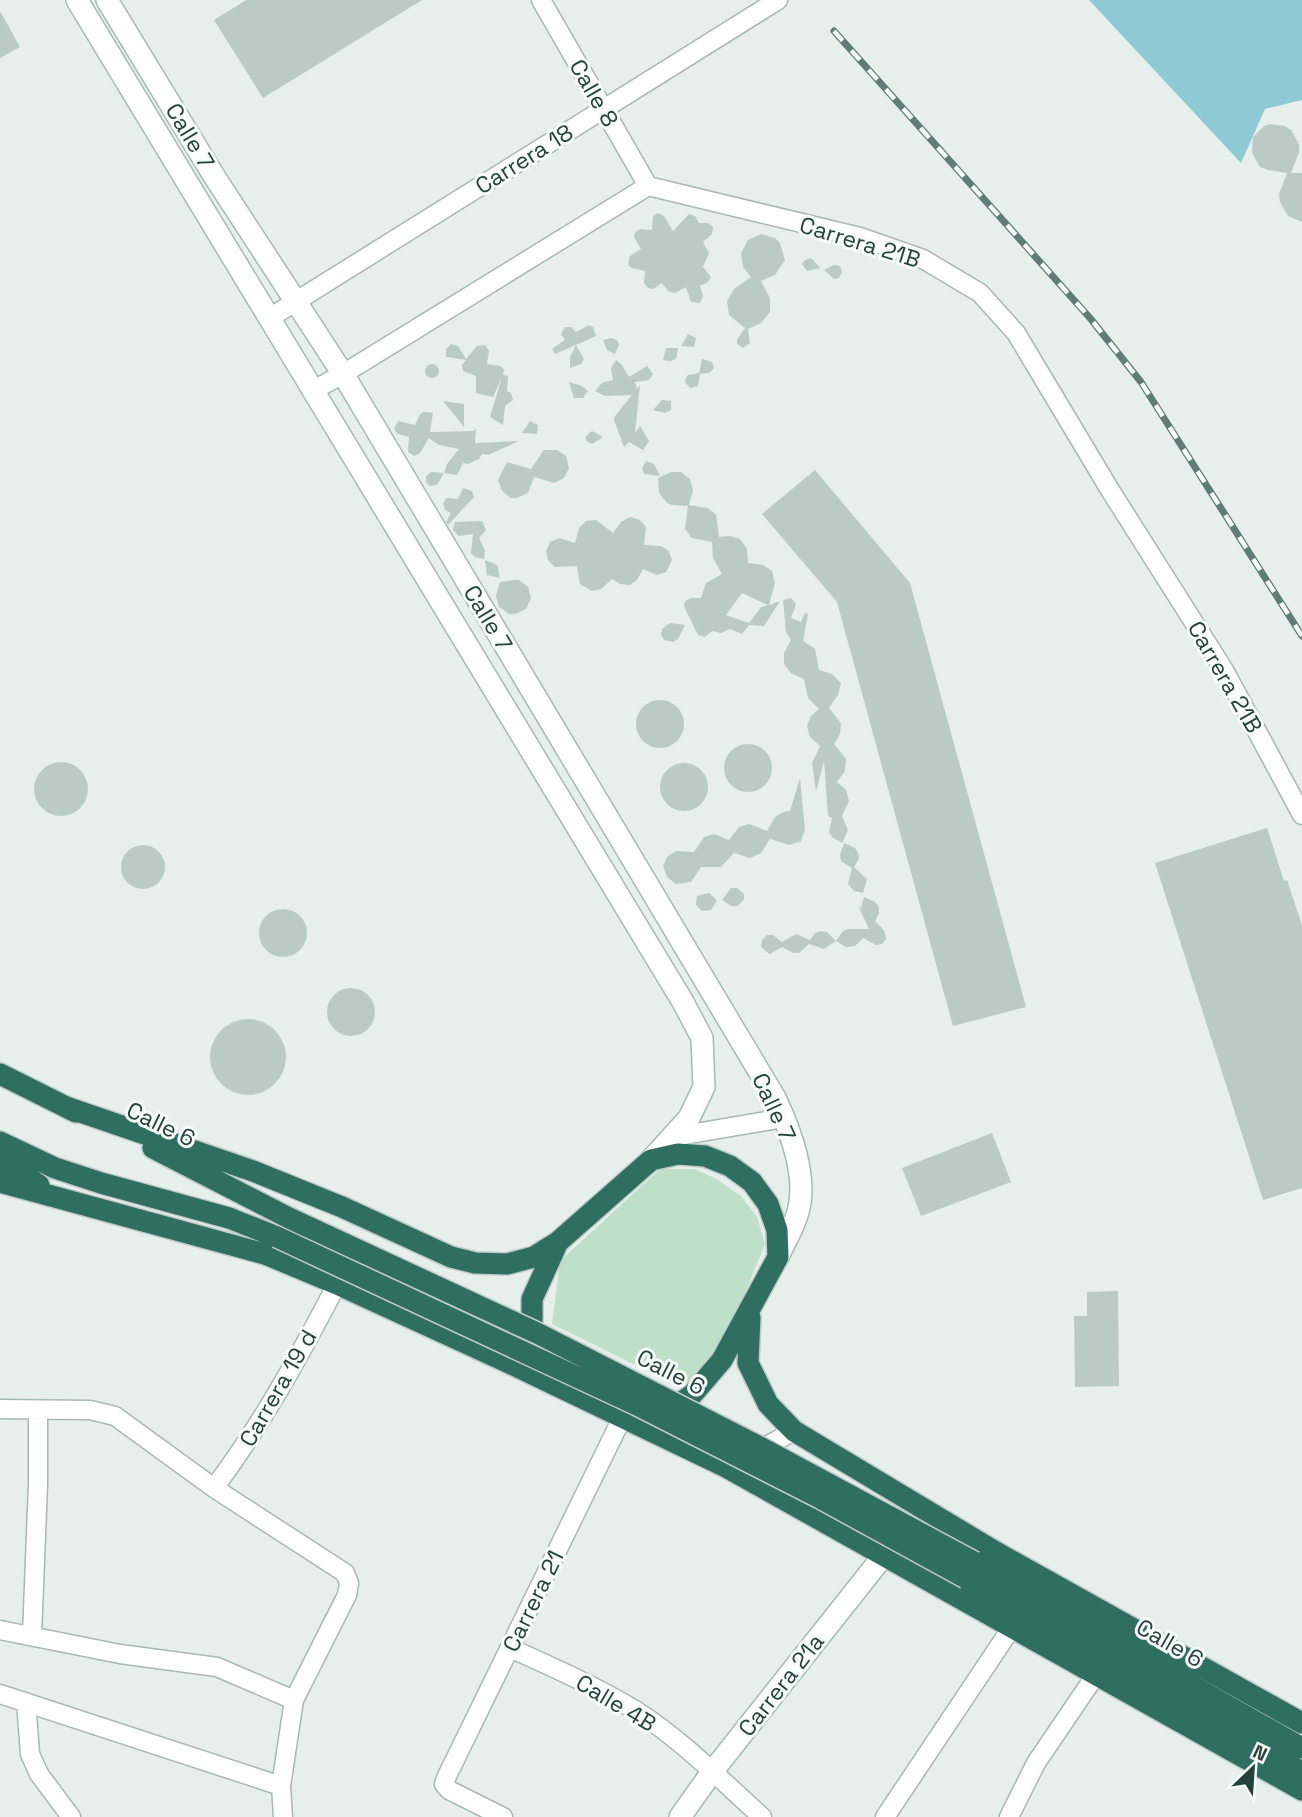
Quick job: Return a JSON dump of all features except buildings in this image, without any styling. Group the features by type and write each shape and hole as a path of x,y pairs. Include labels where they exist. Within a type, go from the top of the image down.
{"highway":[{"name":"Calle 6","path":"0,1074 289,1218 537,1333 756,1445 970,1570 1302,1772"},
{"path":"66,1107 253,1171 464,1261 508,1265 534,1257 558,1242 651,1160 678,1154 705,1156 730,1166 752,1182 768,1204 777,1230 778,1257 722,1360 692,1395 644,1427"},
{"name":"Calle 6","path":"0,1142 55,1168 229,1218 277,1237 637,1405 970,1570 1302,1748"},
{"path":"0,1159 59,1197"},
{"path":"0,1182 265,1254 337,1284 533,1375 726,1467 1302,1790"},
{"path":"533,1375 533,1299 558,1242"},
{"path":"751,1311 748,1363 768,1404 794,1431 994,1550 1302,1723"}],"main road":[{"name":"Calle 7","path":"77,0 271,317 312,391 678,994 702,1038 704,1087 688,1118 651,1160"},
{"name":"Calle 7","path":"107,0 214,176 343,374 775,1098 785,1118 800,1172 799,1211 778,1257"},
{"name":"Carrera 21a","path":"680,1817 712,1772 884,1555"}],"street":[{"name":"Calle 8","path":"541,0 648,186"},
{"name":"Carrera 18","path":"271,317 778,0"},
{"path":"312,391 648,186"},
{"name":"Carrera 21B","path":"648,186 860,237 923,259 980,293 1016,333 1117,501 1224,670 1302,815"},
{"path":"672,1137 785,1118"},
{"name":"Carrera 19 d","path":"214,1488 258,1426 337,1284"},
{"path":"0,1409 90,1410 116,1416 214,1488 345,1573 348,1595 294,1700 281,1786 283,1817"},
{"path":"32,1636 38,1410"},
{"name":"Carrera 21","path":"503,1817 449,1790 444,1784 451,1764 622,1418"},
{"path":"726,1467 794,1431"},
{"path":"885,1817 1012,1627"},
{"path":"0,1630 120,1654 217,1667 294,1700"},
{"name":"Calle 4B","path":"510,1648 635,1710 712,1772 762,1817"},
{"path":"1009,1817 1036,1763 1095,1676"},
{"path":"0,1694 281,1786"},
{"path":"26,1702 30,1754 39,1774 71,1817"}],"green space":[{"path":"660,1169 694,1169 715,1178 741,1196 757,1217 765,1244 733,1323 712,1362 682,1388 552,1324 560,1261"}],"water":[{"path":"1089,0 1302,0 1302,100 1265,109 1241,163"}],"railway":[{"path":"834,31 1090,318 1141,382 1302,636"}]}
